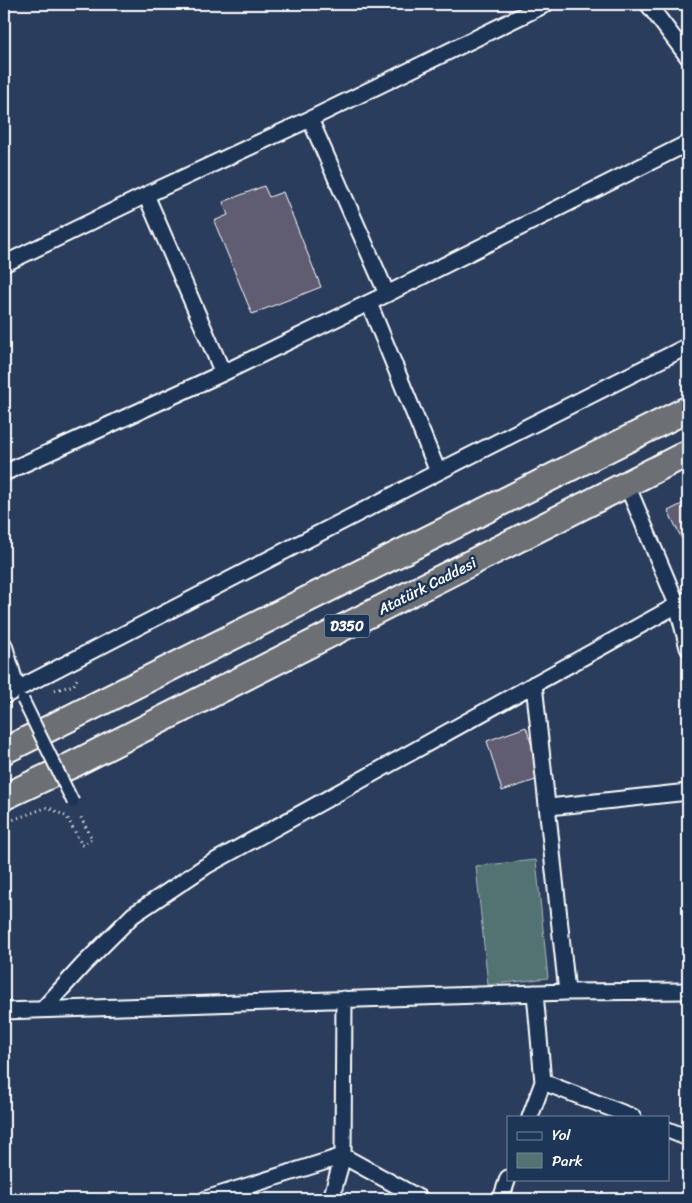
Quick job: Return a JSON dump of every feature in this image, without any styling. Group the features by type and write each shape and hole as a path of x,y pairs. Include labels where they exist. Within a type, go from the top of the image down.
{"highway":[{"name":"D350","path":"4,751 688,409"},
{"name":"Atatürk Caddesi","path":"4,797 688,453"}],"street":[{"path":"4,264 146,195 310,119 546,4"},
{"path":"648,4 688,57"},
{"path":"310,119 387,294"},
{"path":"4,473 223,373 387,294 688,143"},
{"path":"146,195 223,373"},
{"path":"370,302 438,472"},
{"path":"15,695 438,472 688,346"},
{"path":"627,485 683,602 688,648"},
{"path":"42,1009 82,965 133,914 206,866 683,602"},
{"path":"4,645 15,695 73,802"},
{"path":"534,684 567,992"},
{"path":"548,807 688,792"},
{"path":"4,1011 567,992 688,991"},
{"path":"530,1116 543,1082 535,993"},
{"path":"331,1199 343,1156 344,999"},
{"path":"543,1082 630,1116"},
{"path":"670,1131 688,1138"},
{"path":"206,1199 343,1156 421,1199"},
{"path":"500,1199 507,1180"}],"path":[{"path":"4,823 48,807 67,817 82,845 92,839 73,802"}],"green space":[{"path":"536,860 548,978 488,985 476,866"}],"building":[{"path":"264,186 269,197 283,192 321,287 252,314 214,221 228,215 223,202"},
{"path":"688,501 688,551 668,511"},
{"path":"526,727 542,778 502,791 487,741"}]}
